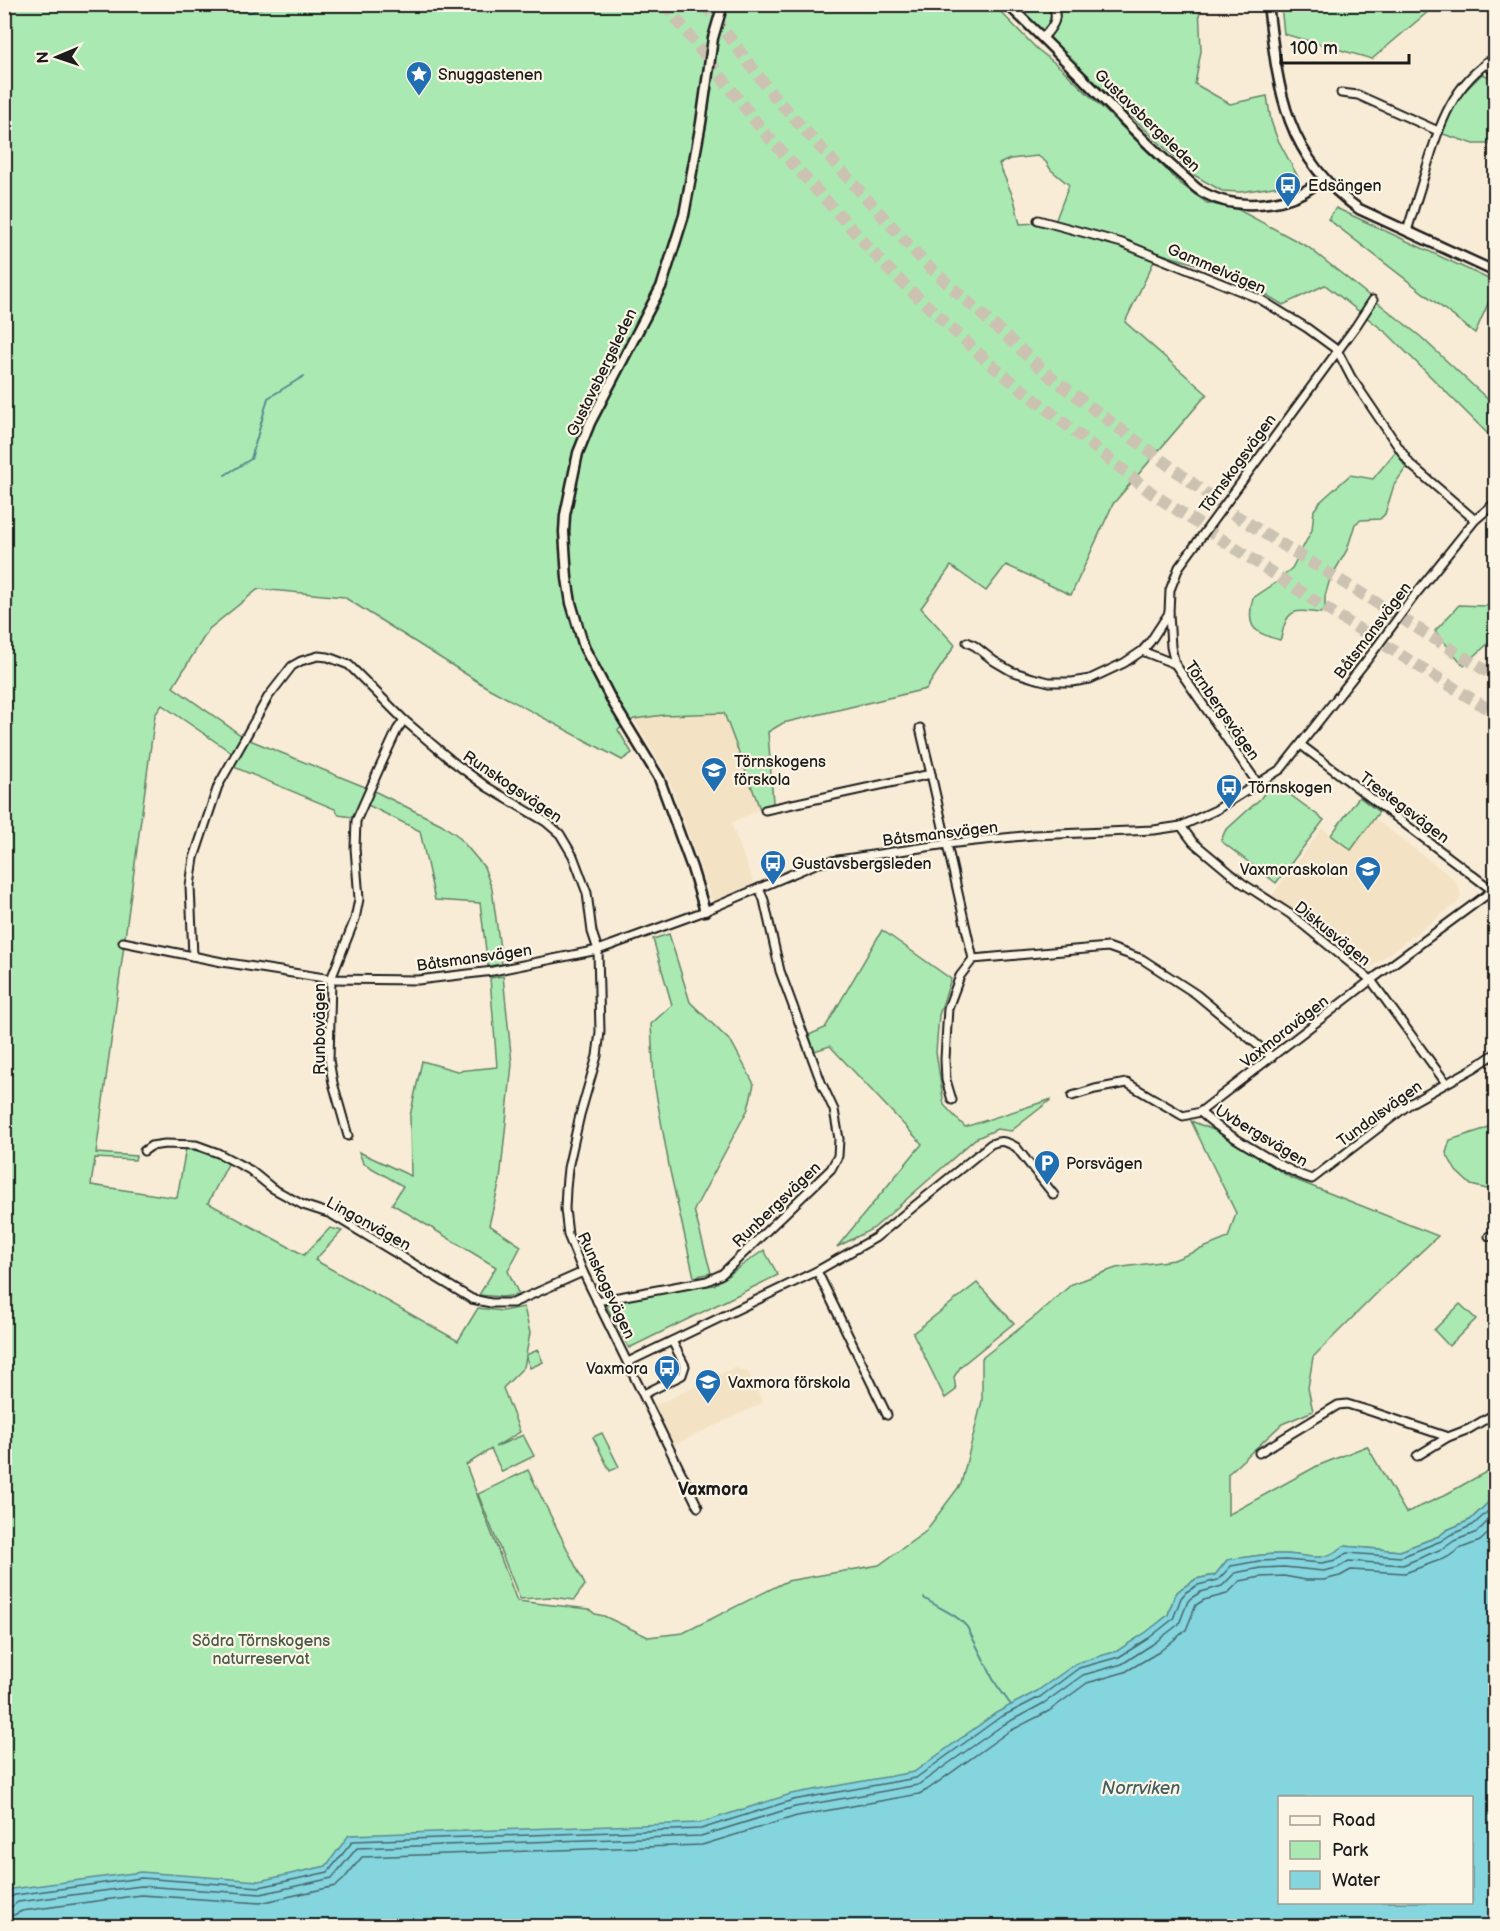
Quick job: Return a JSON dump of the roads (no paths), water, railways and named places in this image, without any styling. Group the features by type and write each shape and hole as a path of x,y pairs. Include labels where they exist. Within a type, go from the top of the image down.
{"street":[{"name":"Gustavsbergsleden","path":"705,911 659,778 612,701 584,647 568,586 564,532 565,515 578,453 590,423 662,285 681,225 701,123 713,38 723,4"},
{"name":"Gustavsbergsleden","path":"1007,4 1144,140 1199,190 1219,198 1259,203 1296,197 1312,189 1323,178"},
{"path":"1043,39 1056,22 1056,11 1051,4"},
{"path":"1268,4 1275,66 1284,107 1299,144 1323,178 1341,196 1359,209 1496,272"},
{"path":"1407,231 1446,110 1458,92 1486,62 1496,57"},
{"path":"1486,62 1496,75"},
{"path":"1341,93 1358,95 1438,130"},
{"name":"Gammelvägen","path":"1038,220 1122,243 1260,299 1307,328 1337,350 1351,377 1410,464 1475,520"},
{"name":"Törnskogsvägen","path":"967,642 1011,671 1049,682 1090,679 1125,663 1142,651 1169,613 1170,590 1179,567 1373,300"},
{"name":"Båtsmansvägen","path":"123,942 332,979 418,980 493,971 598,950 705,911 819,863 947,844 1033,836 1154,830 1181,826 1216,810 1281,769 1475,520 1496,502"},
{"name":"Törnbergsvägen","path":"1169,613 1171,647 1175,664 1258,784"},
{"path":"1142,651 1175,664"},
{"name":"Runskogsvägen","path":"193,956 190,886 194,858 218,786 268,698 292,666 301,661 318,656 328,657 349,665 404,720 459,766 487,787 546,822 560,834 573,856 587,893 592,932 598,950 600,1032 597,1056 568,1168 565,1209 568,1235 583,1272 628,1362"},
{"name":"Runbovägen","path":"348,1136 329,1060 332,979 355,919 359,899 355,848 356,821 397,730 404,720"},
{"path":"920,728 973,959"},
{"name":"Trestegsvägen","path":"1301,745 1494,889"},
{"path":"765,810 932,774"},
{"name":"Diskusvägen","path":"1181,826 1193,842 1242,883 1290,914 1371,980 1446,1083"},
{"name":"Runbergsvägen","path":"597,1301 707,1281 722,1274 831,1169 837,1156 839,1139 834,1110 780,971 764,900 759,888"},
{"name":"Vaxmoravägen","path":"1200,1112 1371,980 1494,889"},
{"path":"952,1100 946,1080 945,1051 948,1008 960,976 973,959 1108,947 1142,959 1191,991 1272,1058"},
{"name":"Tundalsvägen","path":"1312,1179 1411,1103 1496,1053"},
{"path":"1072,1096 1127,1083 1183,1116 1200,1112"},
{"name":"Uvbergsvägen","path":"1200,1112 1212,1123 1248,1146 1300,1176 1312,1179"},
{"path":"699,1507 628,1362 817,1271 875,1238 991,1144 999,1141 1016,1147 1054,1195"},
{"name":"Lingonvägen","path":"144,1151 151,1146 165,1144 196,1145 218,1154 250,1170 272,1188 303,1205 331,1214 472,1299 491,1303 513,1303 583,1272"},
{"path":"817,1271 887,1415"},
{"path":"644,1394 682,1375 685,1371 685,1366 672,1341"},
{"path":"1259,1453 1330,1409 1347,1404 1448,1437"},
{"path":"1417,1456 1448,1437 1469,1429 1496,1413"}],"water":[{"path":"224,5 295,5 265,7 250,12"},
{"name":"Norrviken","path":"1495,1496 1495,1926 5,1926 5,1895 12,1889 141,1872 259,1881 326,1866 349,1835 700,1823 791,1794 914,1772 996,1713 1037,1691 1077,1663 1117,1651 1145,1633 1168,1615 1175,1594 1196,1579 1215,1575 1227,1560 1271,1554 1322,1557 1344,1546 1400,1551 1439,1536 1470,1520"}],"waterway":[{"path":"225,475 251,459 268,398 304,376"},
{"path":"924,1598 963,1622 996,1684 1011,1705"}],"tunnel":[{"path":"665,4 763,131 891,272 989,363 1153,494 1333,613 1496,714"},
{"path":"704,4 773,95 925,263 1052,378 1235,515 1496,677"}],"place":[{"name":"Snuggastenen","path":"419,97"},
{"name":"Edsängen","path":"1288,208"},
{"name":"Törnskogens förskola","path":"714,793"},
{"name":"Törnskogen","path":"1229,810"},
{"name":"Gustavsbergsleden","path":"773,886"},
{"name":"Vaxmoraskolan","path":"1368,892"},
{"name":"Porsvägen","path":"1047,1186"},
{"name":"Vaxmora","path":"667,1391"},
{"name":"Vaxmora förskola","path":"708,1405"}],"district":[{"name":"Vaxmora","path":"713,1489"}],"park label":[{"name":"Södra Törnskogens naturreservat","path":"261,1649"}]}
